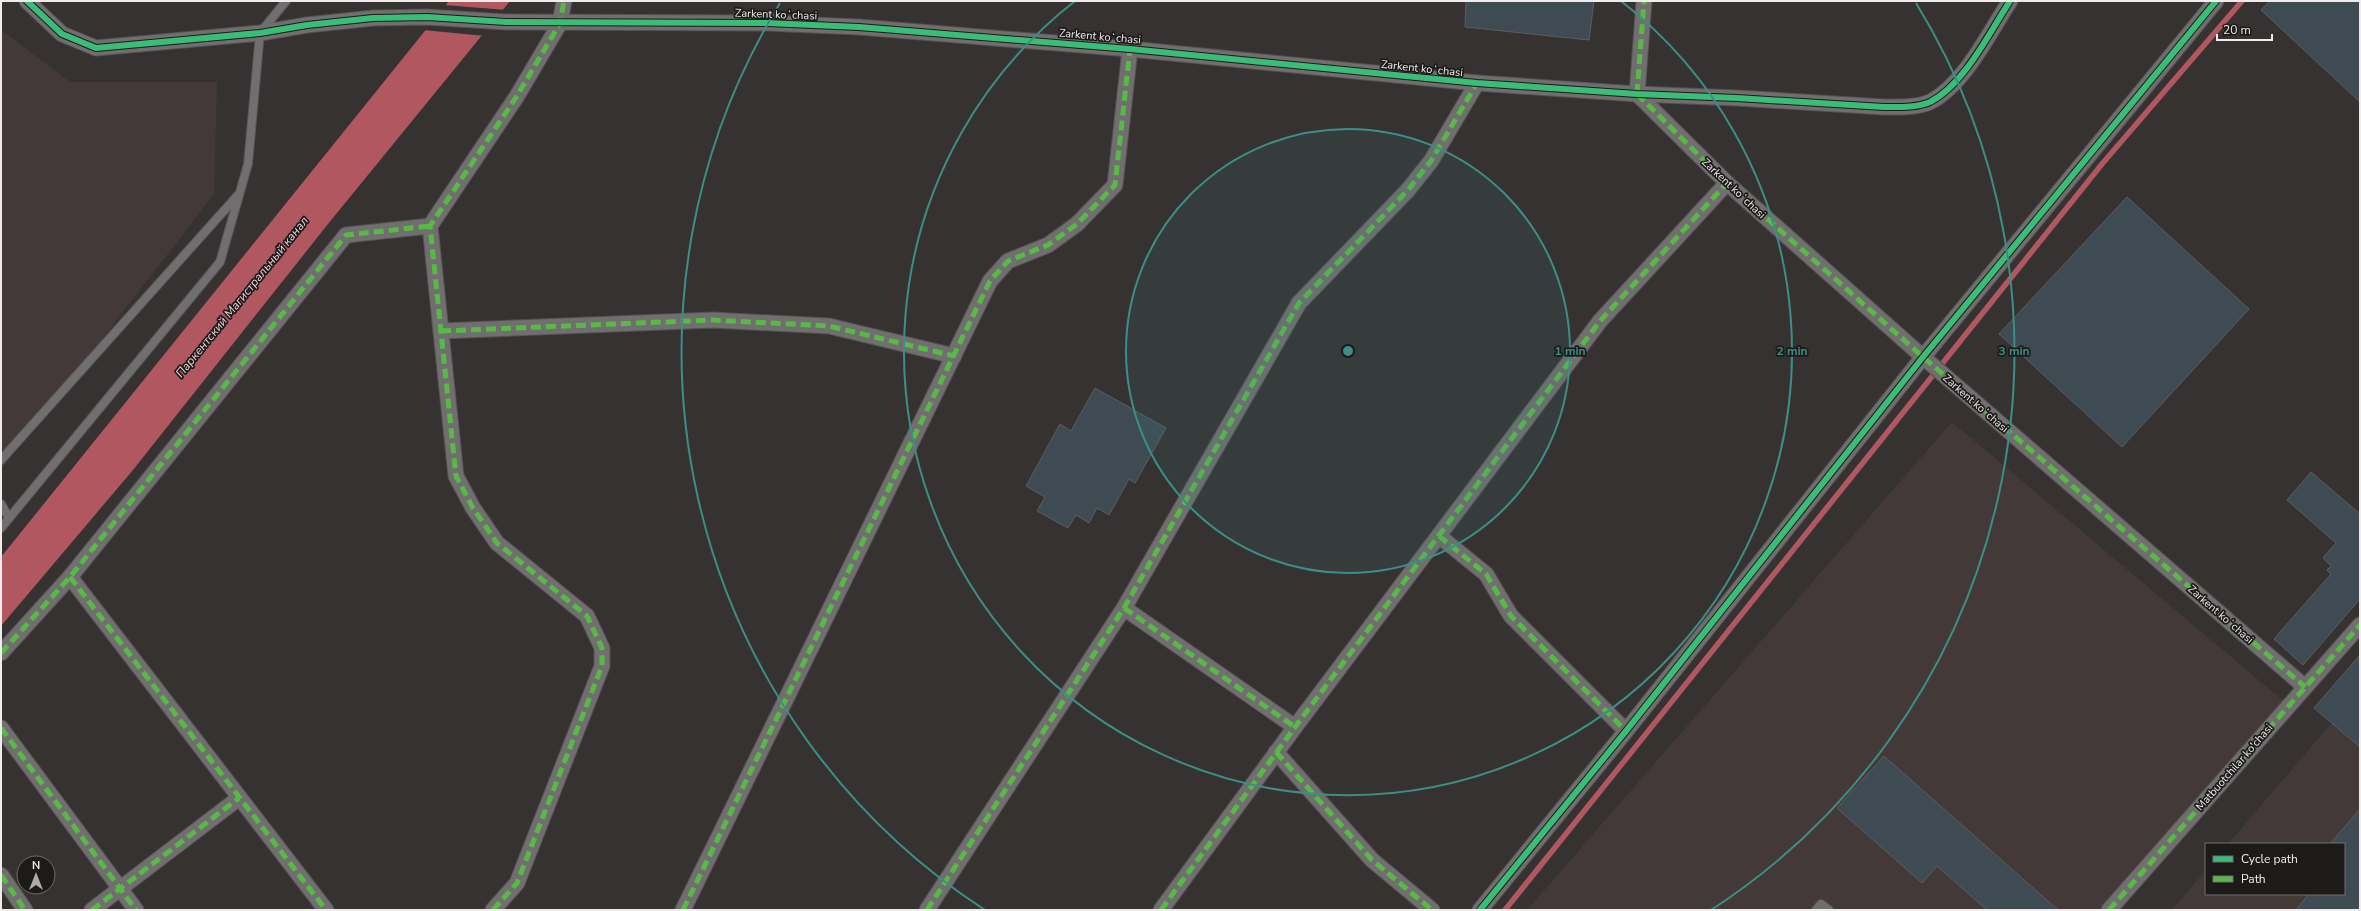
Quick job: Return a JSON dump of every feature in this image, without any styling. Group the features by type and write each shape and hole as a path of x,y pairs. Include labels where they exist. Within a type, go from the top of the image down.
{"street":[{"name":"Zarkent koʻchasi","path":"27,1 62,34 96,48 260,33 307,25 372,18 427,17 506,22 560,23 767,23 859,27 1130,49 1477,83 1637,94 1727,183 1928,361 2305,687"},
{"path":"493,910 517,883 602,666 602,648 587,616 497,542 473,508 456,476 430,226 517,96 560,23 564,1"},
{"path":"1644,1 1637,94 1737,98 1884,107 1907,107 1928,102 1948,90 1961,75 2010,1"},
{"path":"1480,910 1928,361 2216,1"},
{"path":"683,910 990,281 1008,261 1048,245 1078,224 1115,185 1130,49"},
{"path":"927,910 1124,608 1299,303 1408,190 1431,161 1477,83"},
{"path":"1161,910 1276,752 1600,321 1727,183"},
{"path":"1,653 70,577 346,235 430,226"},
{"path":"441,331 713,320 783,323 829,326 954,356"},
{"path":"1439,536 1486,574 1511,616 1626,731"},
{"path":"70,577 326,910"},
{"path":"1124,608 1295,727"},
{"name":"Matbuotchilar ko'chasi","path":"2108,910 2360,625"},
{"path":"1,728 136,910"},
{"path":"1276,752 1372,860 1432,910"},
{"path":"92,910 239,798"},
{"path":"1,876 25,910"}],"lane":[{"path":"1,528 220,262 248,164 260,33 286,1"},
{"path":"1,460 240,193"},
{"path":"1,504 9,518"},
{"path":"1816,910 1821,904 1829,910"}],"shaded area":[{"path":"1,30 70,82 217,82 214,194 1,470"},
{"path":"1952,422 2287,704 2100,910 1527,910"},
{"path":"2360,690 2360,910 2172,910 2205,871 2205,895 2345,895 2345,843 2229,843"}],"water":[{"name":"Паркентский Магистральный канал","path":"449,1 510,1 328,224 133,470 1,626 1,557"}],"pier":[{"path":"444,5 507,10 485,36 423,30"}],"building":[{"path":"1466,1 1594,1 1589,40 1465,27"},
{"path":"2270,1 2360,1 2360,102 2261,10"},
{"path":"2127,197 2249,309 2122,447 1999,334"},
{"path":"1095,388 1166,428 1135,483 1129,479 1109,515 1097,508 1089,523 1076,515 1068,528 1037,511 1045,497 1026,486 1060,424 1071,431"},
{"path":"2311,472 2360,514 2360,599 2303,665 2274,639 2331,574 2327,570 2331,566 2323,558 2336,543 2287,500"},
{"path":"2360,655 2360,747 2314,708"},
{"path":"1884,756 2058,910 1987,910 1937,866 1922,883 1837,808"},
{"path":"2360,809 2360,910 2296,910 2308,895 2345,895 2345,843 2331,843"}],"waterway":[{"path":"1505,910 2102,164 2242,1"}],"marked path":[{"path":"493,910 517,883 602,666 602,648 587,616 497,543 473,508 456,476 430,226 517,96 560,23 564,1"},
{"path":"1637,94 1644,1"},
{"path":"683,910 990,281 1008,261 1048,245 1077,224 1115,185 1130,49"},
{"path":"927,910 1124,608 1299,303 1408,190 1431,161 1477,83"},
{"path":"1637,94 1727,183 1923,357 2305,687"},
{"path":"1161,910 1295,727 1600,321 1727,183"},
{"path":"1,653 70,577 346,235 430,226"},
{"path":"441,331 713,320 829,326 954,356"},
{"path":"1439,536 1486,574 1511,616 1626,731"},
{"path":"70,577 326,910"},
{"path":"1124,608 1295,727"},
{"path":"2109,910 2360,625"},
{"path":"1,728 136,910"},
{"path":"1276,752 1372,860 1432,910"},
{"path":"92,910 239,798"},
{"path":"1,875 25,910"}],"cycle path":[{"path":"27,1 62,34 96,48 260,33 307,25 373,18 427,17 506,22 767,23 859,27 1130,49 1477,83 1637,94 1737,98 1884,107 1925,104 1942,94 1954,84 1975,57 2010,1"},
{"path":"1480,910 1626,731 1923,357 2216,1"}]}
